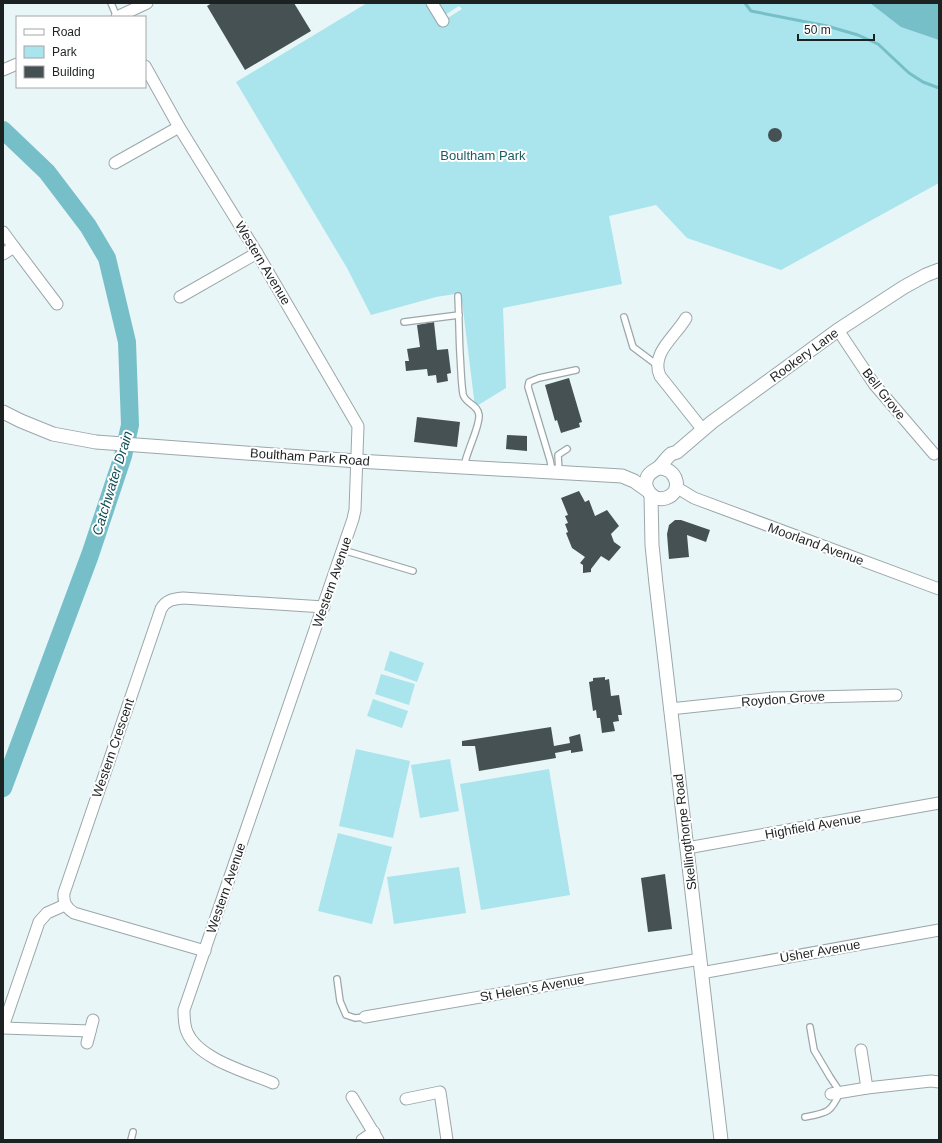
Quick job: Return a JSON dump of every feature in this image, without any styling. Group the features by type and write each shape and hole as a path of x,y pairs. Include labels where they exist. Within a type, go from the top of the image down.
{"street":[{"path":"119,16 147,3"},
{"path":"432,3 443,21"},
{"path":"3,70 16,64"},
{"name":"Western Avenue","path":"146,68 179,127 257,253 358,426 355,510 353,519 324,607 184,1010 184,1021 187,1032 197,1046 210,1057 273,1083"},
{"path":"115,163 179,127"},
{"path":"3,232 57,304"},
{"path":"3,254 14,248"},
{"path":"180,297 257,253"},
{"name":"Rookery Lane","path":"653,471 702,430 838,330 904,287 939,270"},
{"path":"686,318 662,350 657,365 660,376 702,430"},
{"name":"Bell Grove","path":"838,330 874,384 934,454"},
{"name":"Boultham Park Road","path":"4,416 53,434 96,442 133,446 464,468 622,476"},
{"path":"622,476 634,480 657,496 674,492 677,452"},
{"path":"622,476 668,469 675,482"},
{"path":"653,471 646,482 657,496"},
{"name":"Moorland Avenue","path":"675,482 694,498"},
{"name":"Moorland Avenue","path":"657,496 694,498 939,589"},
{"name":"Skellingthorpe Road","path":"657,496 651,524 653,584 687,848 720,1140"},
{"name":"Western Crescent","path":"65,905 64,893 164,603 172,599 183,598 324,607"},
{"name":"Roydon Grove","path":"670,709 773,698 896,695"},
{"name":"Highfield Avenue","path":"687,848 939,803"},
{"path":"90,1032 3,1028 39,922 47,914 65,905 74,913 204,951"},
{"name":"Usher Avenue","path":"701,973 939,930"},
{"name":"St Helen's Avenue","path":"365,1017 700,959"},
{"path":"87,1043 93,1020"},
{"path":"861,1050 866,1088"},
{"path":"836,1093 866,1088 939,1082"},
{"path":"406,1099 440,1092 447,1140"},
{"path":"352,1097 376,1136 362,1140"}],"lane":[{"path":"111,3 117,16"},
{"path":"458,296 463,395 468,403 477,409 479,414 477,428 468,450 464,468"},
{"path":"404,322 458,315"},
{"path":"624,317 633,347 657,365"},
{"path":"555,472 528,387 529,382 539,378 576,370"},
{"path":"555,472 558,455 567,449"},
{"path":"343,550 412,571"},
{"path":"337,980 340,1001 346,1015 355,1018 365,1017"},
{"path":"805,1117 828,1112 834,1105 836,1093 830,1077 814,1050 810,1026"},
{"path":"131,1140 133,1132"}],"green space":[{"name":"Boultham Park","path":"367,3 427,3 443,21 462,9 459,6 442,17 435,3 939,3 939,183 781,270 687,238 656,205 609,216 622,284 503,308 506,388 475,407 461,293 436,297 371,315 347,268 236,82"},
{"path":"390,651 424,663 417,682 384,670"},
{"path":"381,674 415,684 409,705 375,694"},
{"path":"373,699 408,711 402,728 367,716"},
{"path":"356,749 410,761 393,838 339,826"},
{"path":"450,759 459,811 420,818 411,765"},
{"path":"549,769 570,895 481,910 460,784"},
{"path":"338,833 392,847 372,924 318,911"},
{"path":"459,867 466,913 394,924 387,877"}],"shaded area":[{"path":"870,3 939,3 939,40 901,27"}],"building":[{"path":"212,3 294,3 311,31 245,70 207,6"},
{"path":"772,128 778,128 782,132 782,138 778,142 772,142 768,138 768,132"},
{"path":"434,322 437,350 448,349 451,373 447,374 448,381 437,383 436,375 428,376 427,369 406,371 405,361 409,361 407,349 420,347 417,325"},
{"path":"569,378 582,422 579,423 580,427 561,433 557,420 555,421 545,385"},
{"path":"417,417 460,422 457,447 414,442"},
{"path":"507,435 527,436 527,451 506,449"},
{"path":"579,491 585,502 589,500 595,516 607,510 619,526 611,534 614,542 621,547 609,561 601,556 591,569 591,572 583,573 583,565 580,563 585,557 572,548 566,533 568,532 565,524 568,523 565,516 568,515 561,498"},
{"path":"675,520 681,520 710,530 706,542 687,535 689,557 669,559 667,534 669,525"},
{"path":"605,677 605,680 609,679 611,696 619,695 622,715 618,715 619,721 613,722 615,731 602,733 600,718 597,718 596,710 593,711 589,682 593,681 593,678"},
{"path":"551,727 554,746 570,743 569,737 580,734 583,751 571,753 571,750 555,753 556,758 479,771 475,746 462,746 462,741"},
{"path":"665,874 672,929 648,932 641,878"}],"waterway":[{"path":"745,3 751,11 827,26 858,35 878,44 909,73 923,82 939,88"},
{"name":"Catchwater Drain","path":"3,130 47,172 88,226 107,258 127,342 130,425 123,456 90,555 3,788"}]}
